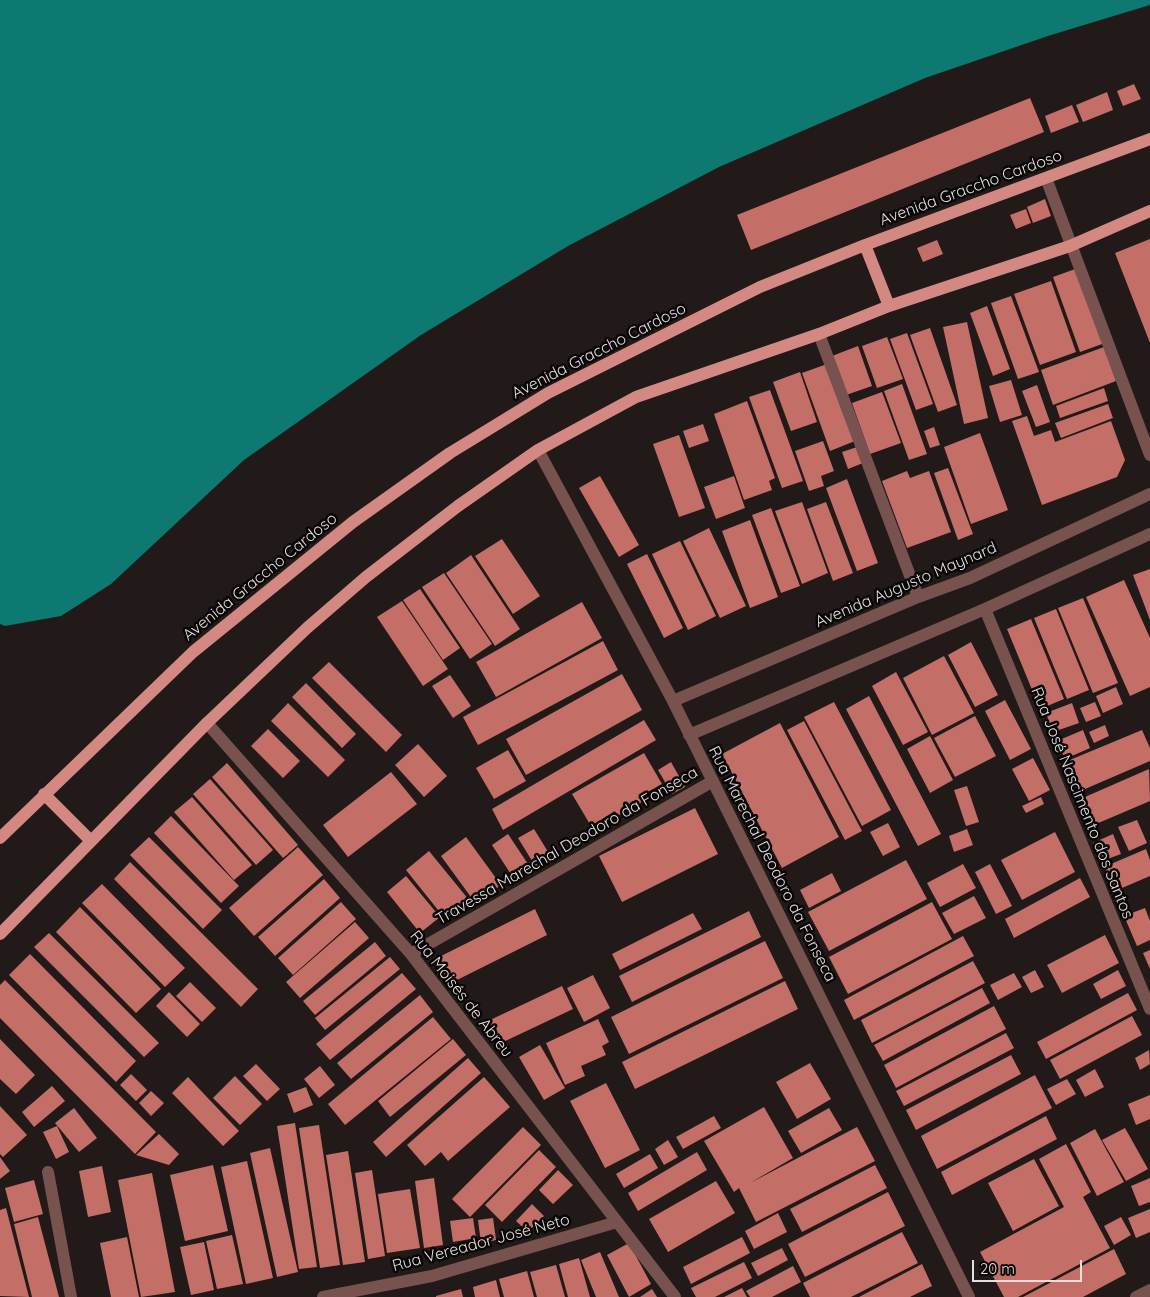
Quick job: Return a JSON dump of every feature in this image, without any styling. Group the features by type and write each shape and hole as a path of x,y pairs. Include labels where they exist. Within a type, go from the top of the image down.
{"main road":[{"name":"Avenida Graccho Cardoso","path":"0,838 193,652 353,522 450,453 548,393 760,288 865,245 1150,139"},
{"path":"0,934 207,724 308,628 366,577 458,506 538,450 636,396 819,334 889,306 1070,246 1150,211"},
{"path":"865,245 889,306"},
{"path":"44,794 91,842"}],"street":[{"path":"1046,178 1150,455"},
{"path":"819,334 918,597"},
{"name":"Rua Marechal Deodoro da Fonseca","path":"538,450 673,701 969,1297"},
{"name":"Avenida Augusto Maynard","path":"673,701 918,597 970,578 1150,494"},
{"path":"689,735 985,609 1150,534"},
{"name":"Rua José Nascimento dos Santos","path":"985,609 1150,1009"},
{"name":"Rua Moisés de Abreu","path":"207,724 411,954 675,1297"},
{"name":"Travessa Marechal Deodoro da Fonseca","path":"411,954 713,781"},
{"path":"48,1172 71,1297"},
{"name":"Rua Vereador José Neto","path":"323,1297 432,1276 617,1222"},
{"path":"1136,1297 1150,1290"}],"water":[{"path":"0,0 1150,0 1150,5 1051,35 925,78 719,167 568,246 421,335 244,460 111,584 61,616 5,626 0,624"}],"building":[{"path":"1134,84 1141,99 1123,106 1117,91"},
{"path":"1107,92 1113,110 1083,122 1076,105"},
{"path":"1030,98 1044,132 751,250 737,215"},
{"path":"1072,105 1079,122 1051,133 1045,116"},
{"path":"1045,199 1051,216 1033,223 1027,207"},
{"path":"1026,209 1031,223 1016,229 1010,215"},
{"path":"1150,239 1150,343 1115,253"},
{"path":"937,240 943,254 923,262 917,248"},
{"path":"1078,268 1105,343 1080,352 1053,277"},
{"path":"1051,281 1076,352 1040,365 1014,294"},
{"path":"1011,296 1039,372 1018,379 991,303"},
{"path":"987,306 1010,369 993,376 970,313"},
{"path":"967,322 988,418 964,424 943,327"},
{"path":"930,328 957,405 938,412 910,335"},
{"path":"907,333 933,404 916,410 890,339"},
{"path":"887,337 903,379 877,388 862,346"},
{"path":"858,346 872,386 846,395 832,356"},
{"path":"1104,347 1116,381 1053,405 1041,370"},
{"path":"827,364 855,441 830,451 802,373"},
{"path":"800,372 817,422 791,431 773,382"},
{"path":"1011,380 1022,415 1000,422 989,386"},
{"path":"902,384 927,454 909,460 884,391"},
{"path":"1037,385 1050,422 1036,427 1022,391"},
{"path":"1104,388 1108,401 1060,418 1056,406"},
{"path":"770,390 803,481 782,488 749,397"},
{"path":"882,392 901,443 870,454 852,403"},
{"path":"747,401 775,478 769,481 772,490 744,500 714,414"},
{"path":"1108,404 1113,418 1061,438 1055,423"},
{"path":"1027,416 1034,436 1051,430 1055,442 1111,421 1125,460 1117,477 1042,505 1012,421"},
{"path":"703,424 709,441 689,448 683,431"},
{"path":"934,427 940,445 930,448 924,431"},
{"path":"980,433 1008,510 971,524 944,447"},
{"path":"679,435 705,508 679,517 653,444"},
{"path":"823,441 834,471 821,476 824,486 809,491 795,451"},
{"path":"857,447 863,463 848,469 842,452"},
{"path":"948,468 973,534 958,540 934,473"},
{"path":"907,471 910,478 929,471 951,532 907,548 882,481"},
{"path":"600,476 639,545 619,557 579,488"},
{"path":"734,476 745,508 716,519 704,487"},
{"path":"847,479 878,563 857,571 826,488"},
{"path":"802,502 828,573 802,584 775,511"},
{"path":"826,502 853,573 833,581 807,509"},
{"path":"771,508 800,586 781,593 752,515"},
{"path":"750,520 778,597 750,608 722,531"},
{"path":"709,528 746,606 720,618 683,541"},
{"path":"502,539 540,596 513,614 475,556"},
{"path":"680,541 716,616 688,630 652,554"},
{"path":"647,554 683,628 664,638 627,564"},
{"path":"471,555 520,629 495,646 446,573"},
{"path":"1150,569 1150,620 1133,575"},
{"path":"444,573 492,644 470,659 422,587"},
{"path":"1124,580 1150,638 1150,687 1130,696 1086,597"},
{"path":"420,589 460,648 443,660 403,600"},
{"path":"1083,598 1118,683 1093,693 1058,608"},
{"path":"402,601 448,669 423,686 377,617"},
{"path":"582,602 602,638 496,697 476,662"},
{"path":"1056,609 1089,690 1067,699 1034,618"},
{"path":"1031,619 1064,699 1040,709 1007,629"},
{"path":"603,641 618,670 478,745 463,717"},
{"path":"971,642 998,695 975,707 948,655"},
{"path":"944,656 974,713 932,735 903,678"},
{"path":"329,662 402,735 386,752 312,678"},
{"path":"896,672 928,732 903,745 872,686"},
{"path":"622,674 642,710 526,775 506,739"},
{"path":"450,675 471,706 453,718 432,686"},
{"path":"306,683 356,734 342,748 292,697"},
{"path":"1116,687 1123,704 1103,713 1096,696"},
{"path":"869,696 941,834 918,846 846,709"},
{"path":"1005,700 1031,749 1010,760 985,711"},
{"path":"834,702 891,810 862,826 804,717"},
{"path":"1095,702 1101,716 1086,722 1080,708"},
{"path":"288,703 345,760 328,777 271,721"},
{"path":"1072,703 1079,723 1053,732 1046,713"},
{"path":"975,716 996,756 955,777 934,738"},
{"path":"644,720 656,740 503,830 492,809"},
{"path":"804,721 862,831 845,840 787,730"},
{"path":"780,723 839,837 782,868 722,754"},
{"path":"1105,725 1109,736 1094,743 1089,732"},
{"path":"268,729 300,761 283,778 251,746"},
{"path":"1083,730 1090,748 1065,759 1057,741"},
{"path":"1142,730 1150,748 1150,761 1078,792 1065,762"},
{"path":"930,736 953,780 930,793 907,749"},
{"path":"418,744 447,776 424,797 395,765"},
{"path":"508,750 526,781 494,799 476,768"},
{"path":"644,753 662,784 644,794 647,799 618,816 615,811 591,826 572,794"},
{"path":"1033,758 1050,790 1029,801 1012,769"},
{"path":"671,762 685,787 672,794 658,770"},
{"path":"227,763 298,845 283,858 212,777"},
{"path":"1149,769 1150,801 1089,827 1078,800"},
{"path":"391,772 417,804 348,857 323,825"},
{"path":"210,779 273,850 256,865 193,794"},
{"path":"967,786 979,822 966,826 954,790"},
{"path":"192,797 252,865 234,880 174,812"},
{"path":"1041,797 1044,804 1026,813 1022,806"},
{"path":"695,808 718,854 622,902 599,856"},
{"path":"171,816 239,886 221,903 154,833"},
{"path":"1137,820 1147,843 1129,851 1118,827"},
{"path":"888,823 900,847 883,856 870,832"},
{"path":"534,829 553,860 537,869 518,838"},
{"path":"967,829 973,845 954,852 949,836"},
{"path":"1055,832 1075,872 1022,900 1001,860"},
{"path":"508,834 530,867 514,879 492,845"},
{"path":"1113,834 1121,854 1102,861 1093,843"},
{"path":"149,837 222,910 203,929 130,855"},
{"path":"466,837 501,885 476,904 441,856"},
{"path":"298,847 323,875 254,936 229,908"},
{"path":"1146,849 1150,860 1150,876 1115,891 1104,867"},
{"path":"429,851 469,900 446,920 406,870"},
{"path":"906,860 927,899 829,951 808,912"},
{"path":"130,862 258,989 241,1007 114,879"},
{"path":"963,864 976,888 940,907 927,883"},
{"path":"990,864 1012,906 996,914 975,872"},
{"path":"832,873 841,891 809,908 800,890"},
{"path":"406,876 440,917 420,933 387,892"},
{"path":"1080,878 1090,897 1014,938 1005,919"},
{"path":"324,879 340,898 275,956 258,937"},
{"path":"102,884 185,968 165,987 82,903"},
{"path":"974,896 986,918 954,934 942,913"},
{"path":"341,902 356,919 293,975 278,958"},
{"path":"932,902 952,939 848,994 829,957"},
{"path":"80,907 161,989 136,1013 56,932"},
{"path":"1145,908 1150,921 1150,940 1137,946 1124,916"},
{"path":"535,909 547,935 449,984 437,958"},
{"path":"749,911 761,937 632,1002 619,976"},
{"path":"693,913 702,929 620,970 612,954"},
{"path":"355,922 369,938 300,998 286,982"},
{"path":"49,933 159,1043 144,1057 34,947"},
{"path":"1105,935 1119,963 1062,993 1047,965"},
{"path":"963,936 974,956 854,1020 844,1000"},
{"path":"765,941 783,978 629,1054 611,1017"},
{"path":"375,942 386,956 315,1015 303,1001"},
{"path":"1150,950 1150,969 1143,953"},
{"path":"30,954 136,1061 116,1082 9,975"},
{"path":"390,957 400,969 325,1030 315,1018"},
{"path":"973,961 985,983 872,1043 861,1020"},
{"path":"1035,970 1044,987 1031,993 1022,977"},
{"path":"1118,970 1126,986 1101,999 1093,984"},
{"path":"402,973 416,989 330,1060 316,1044"},
{"path":"1014,973 1022,987 998,1000 990,985"},
{"path":"593,975 610,1008 584,1022 567,988"},
{"path":"5,980 156,1132 135,1154 0,1018 0,985"},
{"path":"785,981 798,1009 635,1089 622,1062"},
{"path":"190,982 216,1008 202,1022 176,996"},
{"path":"562,986 573,1009 499,1044 488,1021"},
{"path":"982,988 990,1003 883,1061 874,1045"},
{"path":"169,992 200,1024 187,1037 156,1006"},
{"path":"1128,993 1137,1010 1046,1059 1037,1042"},
{"path":"420,995 433,1012 351,1079 337,1063"},
{"path":"994,1006 1006,1029 896,1088 884,1065"},
{"path":"1132,1016 1142,1035 1060,1079 1050,1060"},
{"path":"433,1017 451,1039 345,1125 328,1104"},
{"path":"598,1019 609,1042 602,1046 606,1055 581,1066 585,1076 565,1085 546,1043"},
{"path":"1006,1033 1014,1048 904,1106 896,1091"},
{"path":"0,1039 35,1075 16,1094 0,1079"},
{"path":"453,1039 466,1055 390,1117 378,1101"},
{"path":"540,1045 565,1088 544,1100 519,1057"},
{"path":"1149,1050 1150,1064 1140,1070 1135,1058"},
{"path":"1011,1055 1021,1074 916,1130 906,1110"},
{"path":"468,1058 481,1073 386,1157 373,1142"},
{"path":"810,1063 831,1099 797,1119 776,1082"},
{"path":"256,1064 280,1089 267,1101 243,1076"},
{"path":"320,1066 335,1085 319,1098 304,1079"},
{"path":"1095,1069 1104,1087 1085,1097 1076,1080"},
{"path":"131,1074 147,1090 136,1101 120,1085"},
{"path":"1035,1075 1052,1108 937,1169 921,1136"},
{"path":"235,1076 262,1104 240,1125 213,1098"},
{"path":"188,1077 239,1131 223,1146 172,1093"},
{"path":"484,1077 510,1107 448,1161 441,1152 425,1166 407,1145"},
{"path":"1067,1079 1076,1094 1056,1105 1047,1089"},
{"path":"606,1083 640,1150 605,1168 570,1101"},
{"path":"52,1086 65,1101 34,1127 22,1112"},
{"path":"306,1087 313,1105 294,1113 287,1094"},
{"path":"151,1091 164,1103 151,1116 139,1103"},
{"path":"1150,1095 1150,1119 1136,1125 1128,1104"},
{"path":"0,1106 27,1135 3,1157 0,1154"},
{"path":"764,1107 793,1158 750,1183 857,1127 875,1161 756,1222 739,1188 734,1192 704,1141"},
{"path":"74,1108 97,1138 79,1152 55,1123"},
{"path":"829,1108 842,1130 801,1153 788,1131"},
{"path":"714,1116 721,1128 683,1149 676,1137"},
{"path":"1046,1116 1057,1139 952,1195 941,1172"},
{"path":"295,1123 317,1267 299,1269 277,1126"},
{"path":"319,1125 340,1265 320,1268 299,1128"},
{"path":"57,1126 69,1152 56,1159 43,1132"},
{"path":"523,1127 541,1145 470,1217 452,1199"},
{"path":"1125,1128 1148,1169 1126,1181 1102,1140"},
{"path":"1095,1129 1124,1182 1097,1196 1070,1143"},
{"path":"159,1134 179,1154 169,1165 136,1155"},
{"path":"668,1140 678,1157 664,1165 655,1149"},
{"path":"1066,1144 1091,1192 1083,1197 1110,1248 1018,1297 1004,1297 980,1252 1064,1207 1039,1159"},
{"path":"270,1148 298,1272 277,1277 250,1153"},
{"path":"539,1150 556,1167 502,1222 485,1205"},
{"path":"348,1151 365,1262 343,1265 326,1155"},
{"path":"697,1152 707,1170 638,1211 628,1193"},
{"path":"650,1154 658,1168 624,1188 616,1174"},
{"path":"0,1157 10,1171 0,1179"},
{"path":"1034,1159 1059,1206 1013,1231 988,1183"},
{"path":"247,1161 273,1278 246,1284 221,1167"},
{"path":"213,1165 228,1231 185,1241 170,1175"},
{"path":"875,1165 887,1188 802,1232 790,1209"},
{"path":"102,1166 111,1212 88,1217 79,1171"},
{"path":"372,1170 385,1256 368,1259 355,1173"},
{"path":"558,1170 573,1185 553,1204 539,1190"},
{"path":"152,1173 175,1292 141,1297 118,1180"},
{"path":"434,1178 443,1245 424,1248 415,1181"},
{"path":"1150,1178 1150,1202 1139,1206 1131,1186"},
{"path":"34,1180 43,1214 14,1222 5,1188"},
{"path":"716,1181 735,1213 668,1252 649,1219"},
{"path":"410,1189 420,1248 387,1253 378,1194"},
{"path":"888,1192 905,1226 805,1277 788,1244"},
{"path":"532,1204 544,1216 528,1232 516,1221"},
{"path":"6,1208 29,1297 0,1296 0,1210"},
{"path":"1150,1209 1150,1232 1136,1238 1128,1218"},
{"path":"778,1213 787,1232 754,1249 745,1231"},
{"path":"38,1217 59,1297 32,1297 14,1224"},
{"path":"1121,1217 1131,1235 1114,1245 1104,1226"},
{"path":"473,1218 476,1238 453,1242 450,1221"},
{"path":"493,1218 496,1240 481,1243 478,1220"},
{"path":"902,1232 918,1263 851,1297 810,1297 803,1283"},
{"path":"232,1235 243,1284 217,1289 206,1241"},
{"path":"127,1237 139,1297 111,1297 100,1243"},
{"path":"742,1237 750,1253 691,1284 683,1267"},
{"path":"204,1242 214,1290 191,1295 180,1247"},
{"path":"629,1243 651,1284 629,1297 607,1255"},
{"path":"782,1248 788,1260 758,1276 751,1263"},
{"path":"1114,1249 1126,1274 1083,1297 1023,1297"},
{"path":"600,1252 619,1297 596,1297 581,1260"},
{"path":"579,1258 590,1297 568,1297 559,1264"},
{"path":"744,1262 752,1278 715,1297 696,1297 691,1288"},
{"path":"922,1264 932,1286 910,1297 859,1297"},
{"path":"556,1265 565,1297 537,1297 530,1272"},
{"path":"793,1266 801,1282 772,1297 750,1297 746,1291"},
{"path":"527,1271 534,1297 504,1297 499,1279"},
{"path":"496,1280 500,1297 475,1297 473,1287"},
{"path":"742,1288 747,1297 724,1297"},
{"path":"461,1289 463,1297 436,1297 436,1296"},
{"path":"652,1289 657,1297 640,1297"}]}
